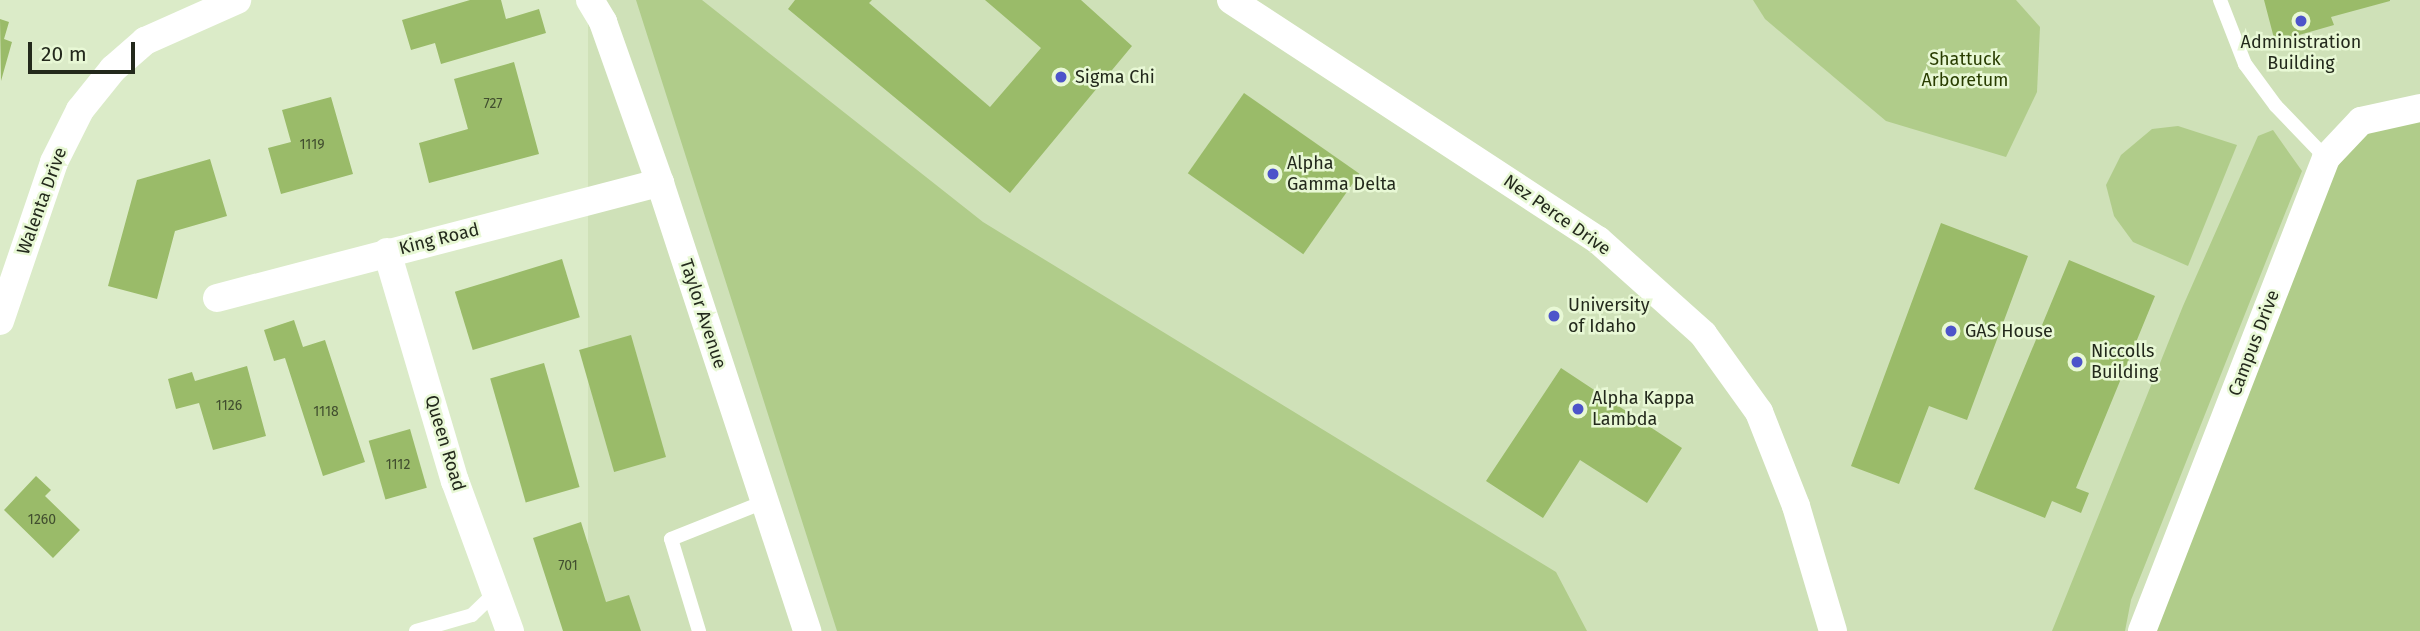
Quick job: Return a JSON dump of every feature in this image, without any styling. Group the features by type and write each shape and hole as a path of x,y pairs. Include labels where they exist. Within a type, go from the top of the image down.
{"street":[{"name":"Walenta Drive","path":"0,321 54,162 80,110 113,69 145,41 237,0"},
{"name":"Taylor Avenue","path":"590,0 603,22 660,183 807,631"},
{"name":"Nez Perce Drive","path":"1231,0 1598,240 1703,334 1759,412 1796,506 1833,631"},
{"name":"Campus Drive","path":"2142,631 2326,158 2361,121 2420,108"},
{"name":"King Road","path":"218,298 387,251 660,183"},
{"name":"Queen Road","path":"387,251 455,481 498,590 510,631"}],"lane":[{"path":"2220,0 2245,64 2276,106 2326,158"},
{"path":"699,631 671,539 765,502"},
{"path":"416,631 472,615 498,590"}],"shaded area":[{"name":"University of Idaho","path":"588,0 2420,0 2420,631 588,631"}],"green space":[{"path":"636,0 702,0 983,222 1556,572 1587,631 837,631"},
{"name":"Shattuck Arboretum","path":"1753,0 2016,0 2040,27 2037,92 2006,157 1886,121 1765,19"},
{"path":"2420,108 2420,631 2142,631 2326,158 2361,121"},
{"path":"2178,126 2237,145 2188,266 2133,242 2114,216 2106,185 2121,155 2152,129"},
{"path":"2273,130 2302,171 2131,600 2125,631 2052,631 2183,306 2258,136"}],"building":[{"path":"470,0 501,0 506,19 539,9 546,33 441,64 435,43 411,50 402,20"},
{"name":"Sigma Chi","path":"795,0 872,0 869,3 990,107 1041,48 985,0 1081,0 1132,46 1010,193 788,9"},
{"name":"Administration Building","path":"2264,0 2390,1 2331,17 2334,25 2275,42"},
{"path":"0,19 9,22 4,39 12,42 1,81"},
{"path":"514,62 539,154 429,183 419,143 468,129 454,79"},
{"name":"Alpha Gamma Delta","path":"1244,93 1360,174 1303,254 1188,173"},
{"path":"331,97 353,174 281,194 268,148 291,142 282,110"},
{"path":"210,159 227,216 175,231 157,299 108,286 137,180"},
{"name":"GAS House","path":"1941,223 2028,256 1967,420 1929,406 1899,484 1851,466"},
{"path":"562,259 580,317 473,350 455,292"},
{"name":"Niccolls Building","path":"2069,260 2155,296 2076,488 2089,493 2081,513 2052,501 2045,518 1974,489"},
{"path":"294,320 303,347 325,340 365,462 323,476 285,358 274,361 264,330"},
{"path":"631,335 666,457 614,472 579,350"},
{"path":"544,363 580,487 526,502 490,378"},
{"path":"247,366 266,436 213,450 199,403 176,409 168,379 192,372 195,381"},
{"name":"Alpha Kappa Lambda","path":"1561,368 1682,448 1647,503 1580,460 1543,518 1486,481"},
{"path":"410,429 427,488 385,499 369,441"},
{"path":"36,476 51,490 45,496 80,530 53,558 4,510"},
{"path":"581,522 606,602 629,595 641,631 563,631 533,538"}],"place":[{"name":"Administration Building","path":"2301,21"},
{"name":"Sigma Chi","path":"1061,77"},
{"name":"Alpha Gamma Delta","path":"1273,174"},
{"name":"University of Idaho","path":"1554,316"},
{"name":"GAS House","path":"1951,331"},
{"name":"Niccolls Building","path":"2077,362"},
{"name":"Alpha Kappa Lambda","path":"1578,409"}]}
